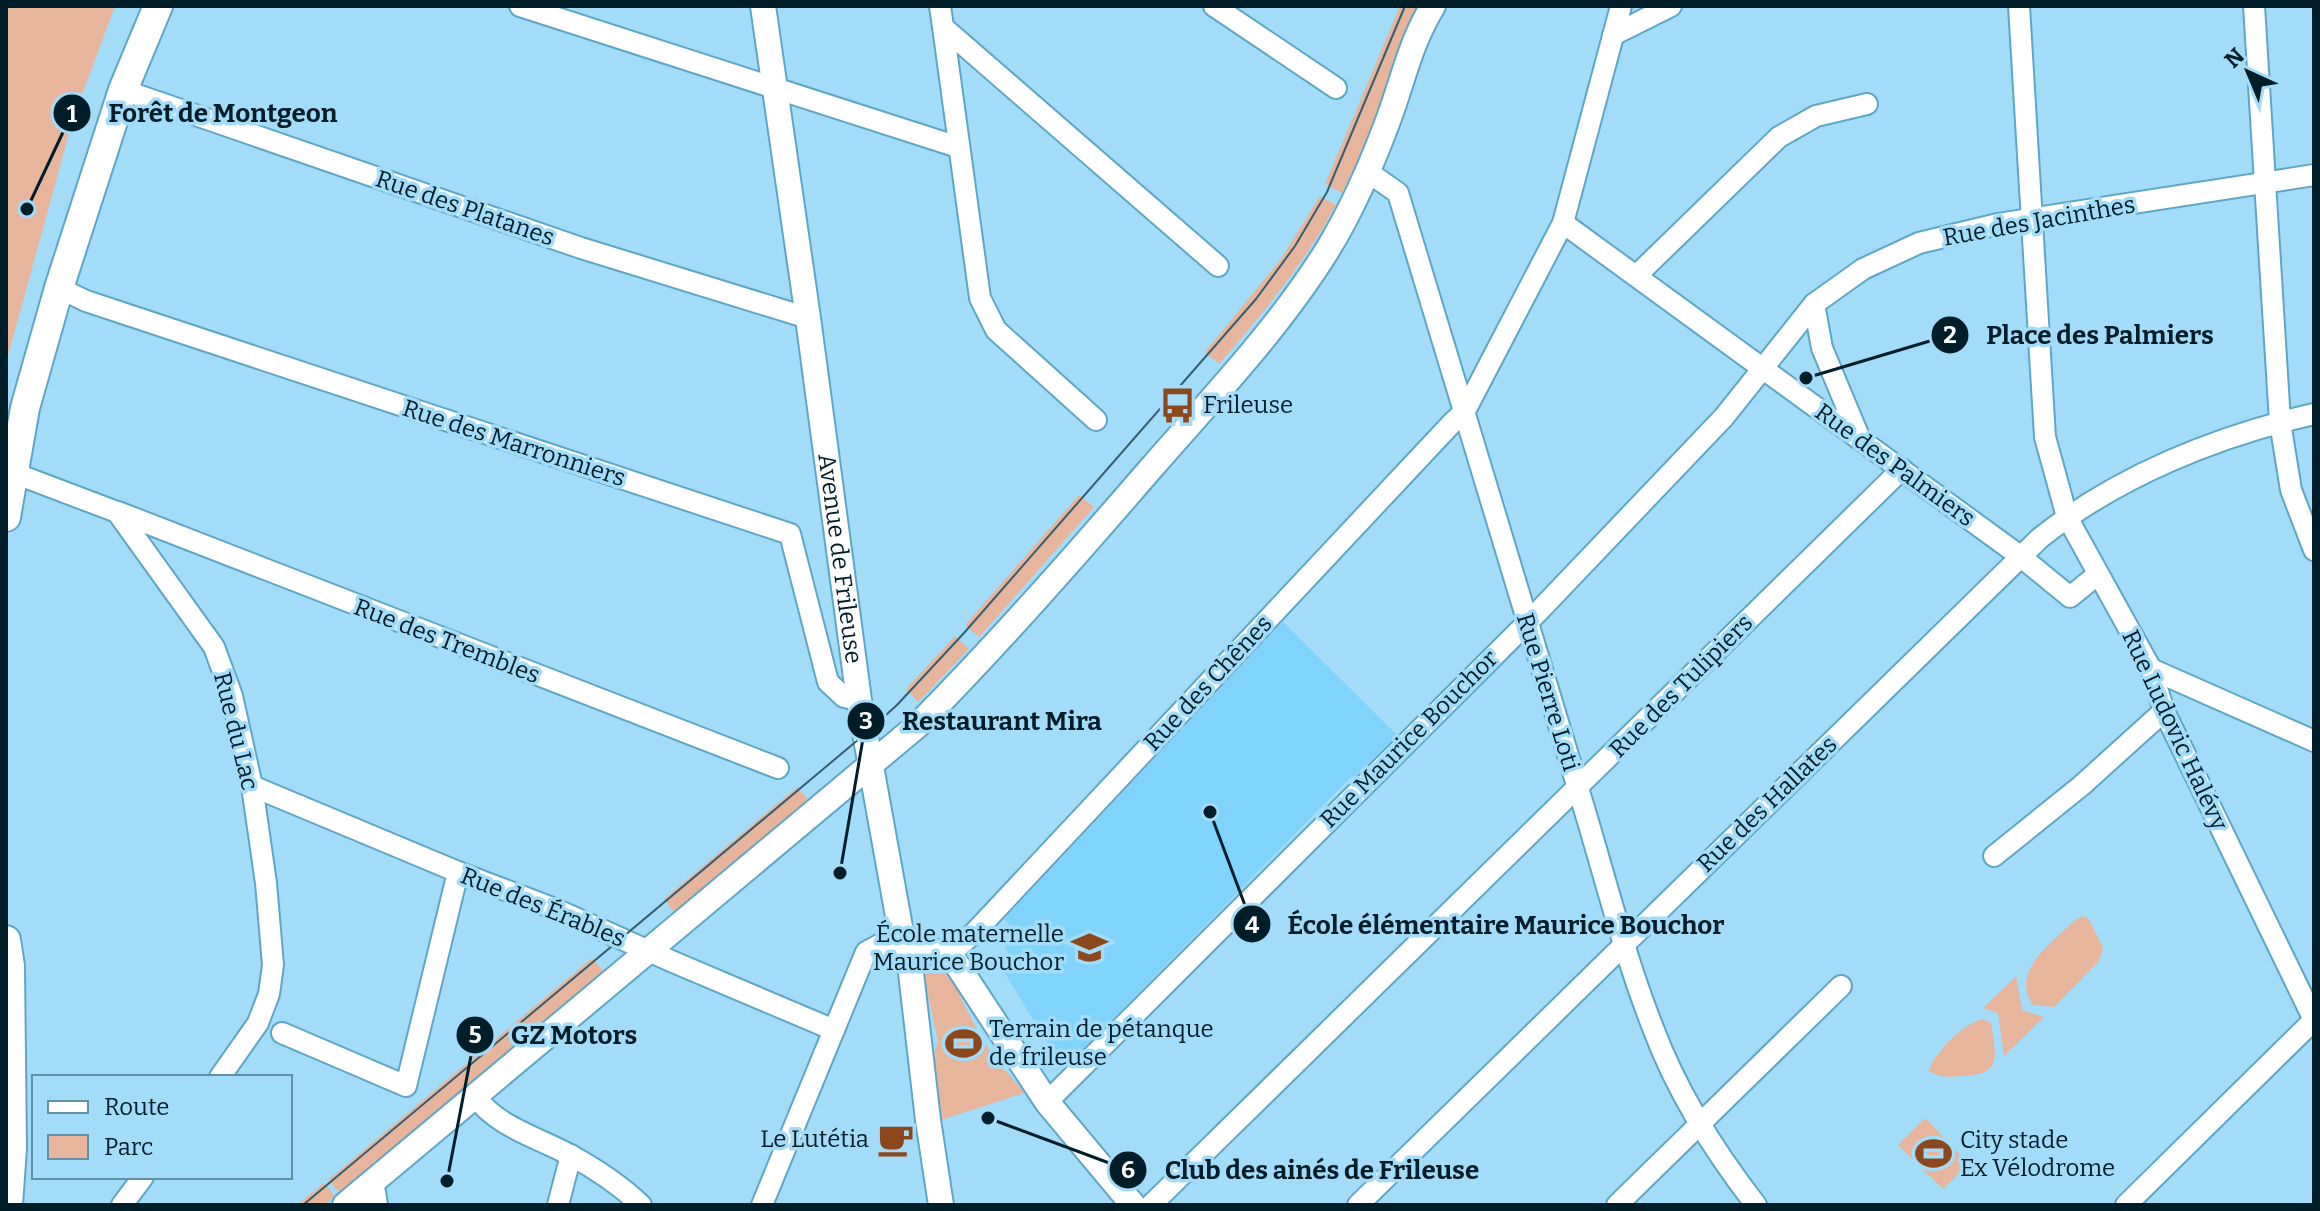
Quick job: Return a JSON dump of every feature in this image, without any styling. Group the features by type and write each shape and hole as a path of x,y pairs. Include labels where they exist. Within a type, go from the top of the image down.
{"main road":[{"path":"6,517 25,408 59,288 123,90 158,6"},
{"path":"6,940 10,966 12,1148 8,1205"}],"street":[{"path":"520,6 541,9 775,89 958,147"},
{"name":"Avenue de Frileuse","path":"763,6 859,700 900,927 908,947 941,1205"},
{"path":"345,1205 373,1195 475,1096 918,725 986,654 1227,381 1279,319 1328,249 1368,172 1408,58 1433,6"},
{"name":"Rue des Chênes","path":"950,954 974,933 1465,411 1563,223 1621,6"},
{"path":"1613,35 1671,6"},
{"name":"Rue Ludovic Halévy","path":"2019,6 2045,437 2067,517 2151,669 2164,711 2314,1020"},
{"path":"2254,6 2280,422 2291,490 2314,550"},
{"path":"1224,10 1336,88"},
{"path":"941,16 980,298 996,330 1096,420"},
{"path":"941,16 1218,266"},
{"name":"Rue des Platanes","path":"123,90 581,248 808,318"},
{"path":"1637,275 1779,137 1816,116 1867,104"},
{"name":"Rue Pierre Loti","path":"1368,172 1398,193 1653,1028 1699,1123 1756,1205"},
{"name":"Rue des Jacinthes","path":"1763,369 1814,304 1863,269 1919,243 2031,219 2314,175"},
{"name":"Rue des Palmiers","path":"1563,223 2020,556 2070,597 2097,575"},
{"name":"Rue des Marronniers","path":"59,288 101,306 790,534 828,682 844,697 859,700"},
{"path":"1814,304 1822,348 1860,439"},
{"name":"Rue Maurice Bouchor","path":"1047,1102 1527,622 1724,417 1763,369"},
{"name":"Rue des Hallates","path":"1358,1205 2040,538 2067,517 2140,476 2215,441 2314,414"},
{"name":"Rue des Tulipiers","path":"1151,1205 1902,469"},
{"path":"14,473 117,512"},
{"name":"Rue des Trembles","path":"117,512 778,768"},
{"name":"Rue du Lac","path":"117,512 214,647 232,696 252,786 270,914 273,965 269,994 258,1023 221,1075"},
{"path":"2151,669 2314,741"},
{"path":"1994,856 2081,786 2164,711"},
{"name":"Rue des Érables","path":"252,786 555,909 834,1030"},
{"path":"282,1033 406,1086 458,872"},
{"path":"762,1205 866,952 879,945 950,954 1047,1102 1133,1205"},
{"path":"1617,1205 1841,986"},
{"path":"2126,1205 2314,1020"},
{"path":"475,1096 487,1112 499,1120 571,1155 621,1186 641,1205"},
{"path":"558,1205 571,1155"},
{"path":"122,1205 142,1179"}],"shaded area":[{"path":"1283,622 1397,735 1352,776 1071,1061 1058,1060 1001,967 1012,960 1004,945 1015,931 1004,919"}],"green space":[{"path":"6,6 115,6 73,119 6,363"},
{"path":"1400,6 1422,6 1342,193 1325,184"},
{"path":"1320,196 1336,205 1324,226 1282,288 1219,364 1205,352 1280,260"},
{"path":"1079,495 1094,507 979,637 965,625"},
{"path":"955,636 969,649 918,702 906,689"},
{"path":"797,787 809,801 675,913 664,899"},
{"path":"2082,916 2089,919 2103,948 2099,961 2054,1007 2033,1005 2026,980 2030,969 2046,948"},
{"path":"592,958 604,972 340,1193 328,1180"},
{"path":"935,962 951,974 985,1044 1024,1093 941,1120 930,1065 938,1041 923,973 928,965"},
{"path":"2016,976 2022,1010 2044,1017 2004,1056 1998,1013 1983,1008"},
{"path":"1983,1019 1991,1023 1993,1035 1995,1054 1990,1068 1975,1075 1952,1077 1929,1071 1936,1056 1951,1040"},
{"name":"City stade Ex Vélodrome","path":"1925,1118 1969,1164 1943,1189 1898,1145"},
{"path":"324,1183 335,1196 325,1205 297,1205"}],"tram line":[{"path":"303,1205 865,734 897,705 964,633 1256,299 1295,246 1327,192 1405,6"}],"place":[{"name":"Forêt de Montgeon","path":"27,209"},
{"name":"Place des Palmiers","path":"1806,378"},
{"name":"Frileuse","path":"1177,405"},
{"name":"École élémentaire Maurice Bouchor","path":"1210,812"},
{"name":"Restaurant Mira","path":"840,873"},
{"name":"École maternelle Maurice Bouchor","path":"1090,948"},
{"name":"Terrain de pétanque de frileuse","path":"963,1043"},
{"name":"Club des ainés de Frileuse","path":"988,1118"},
{"name":"Le Lutétia","path":"895,1139"},
{"name":"City stade Ex Vélodrome","path":"1934,1154"},
{"name":"GZ Motors","path":"447,1181"}]}
